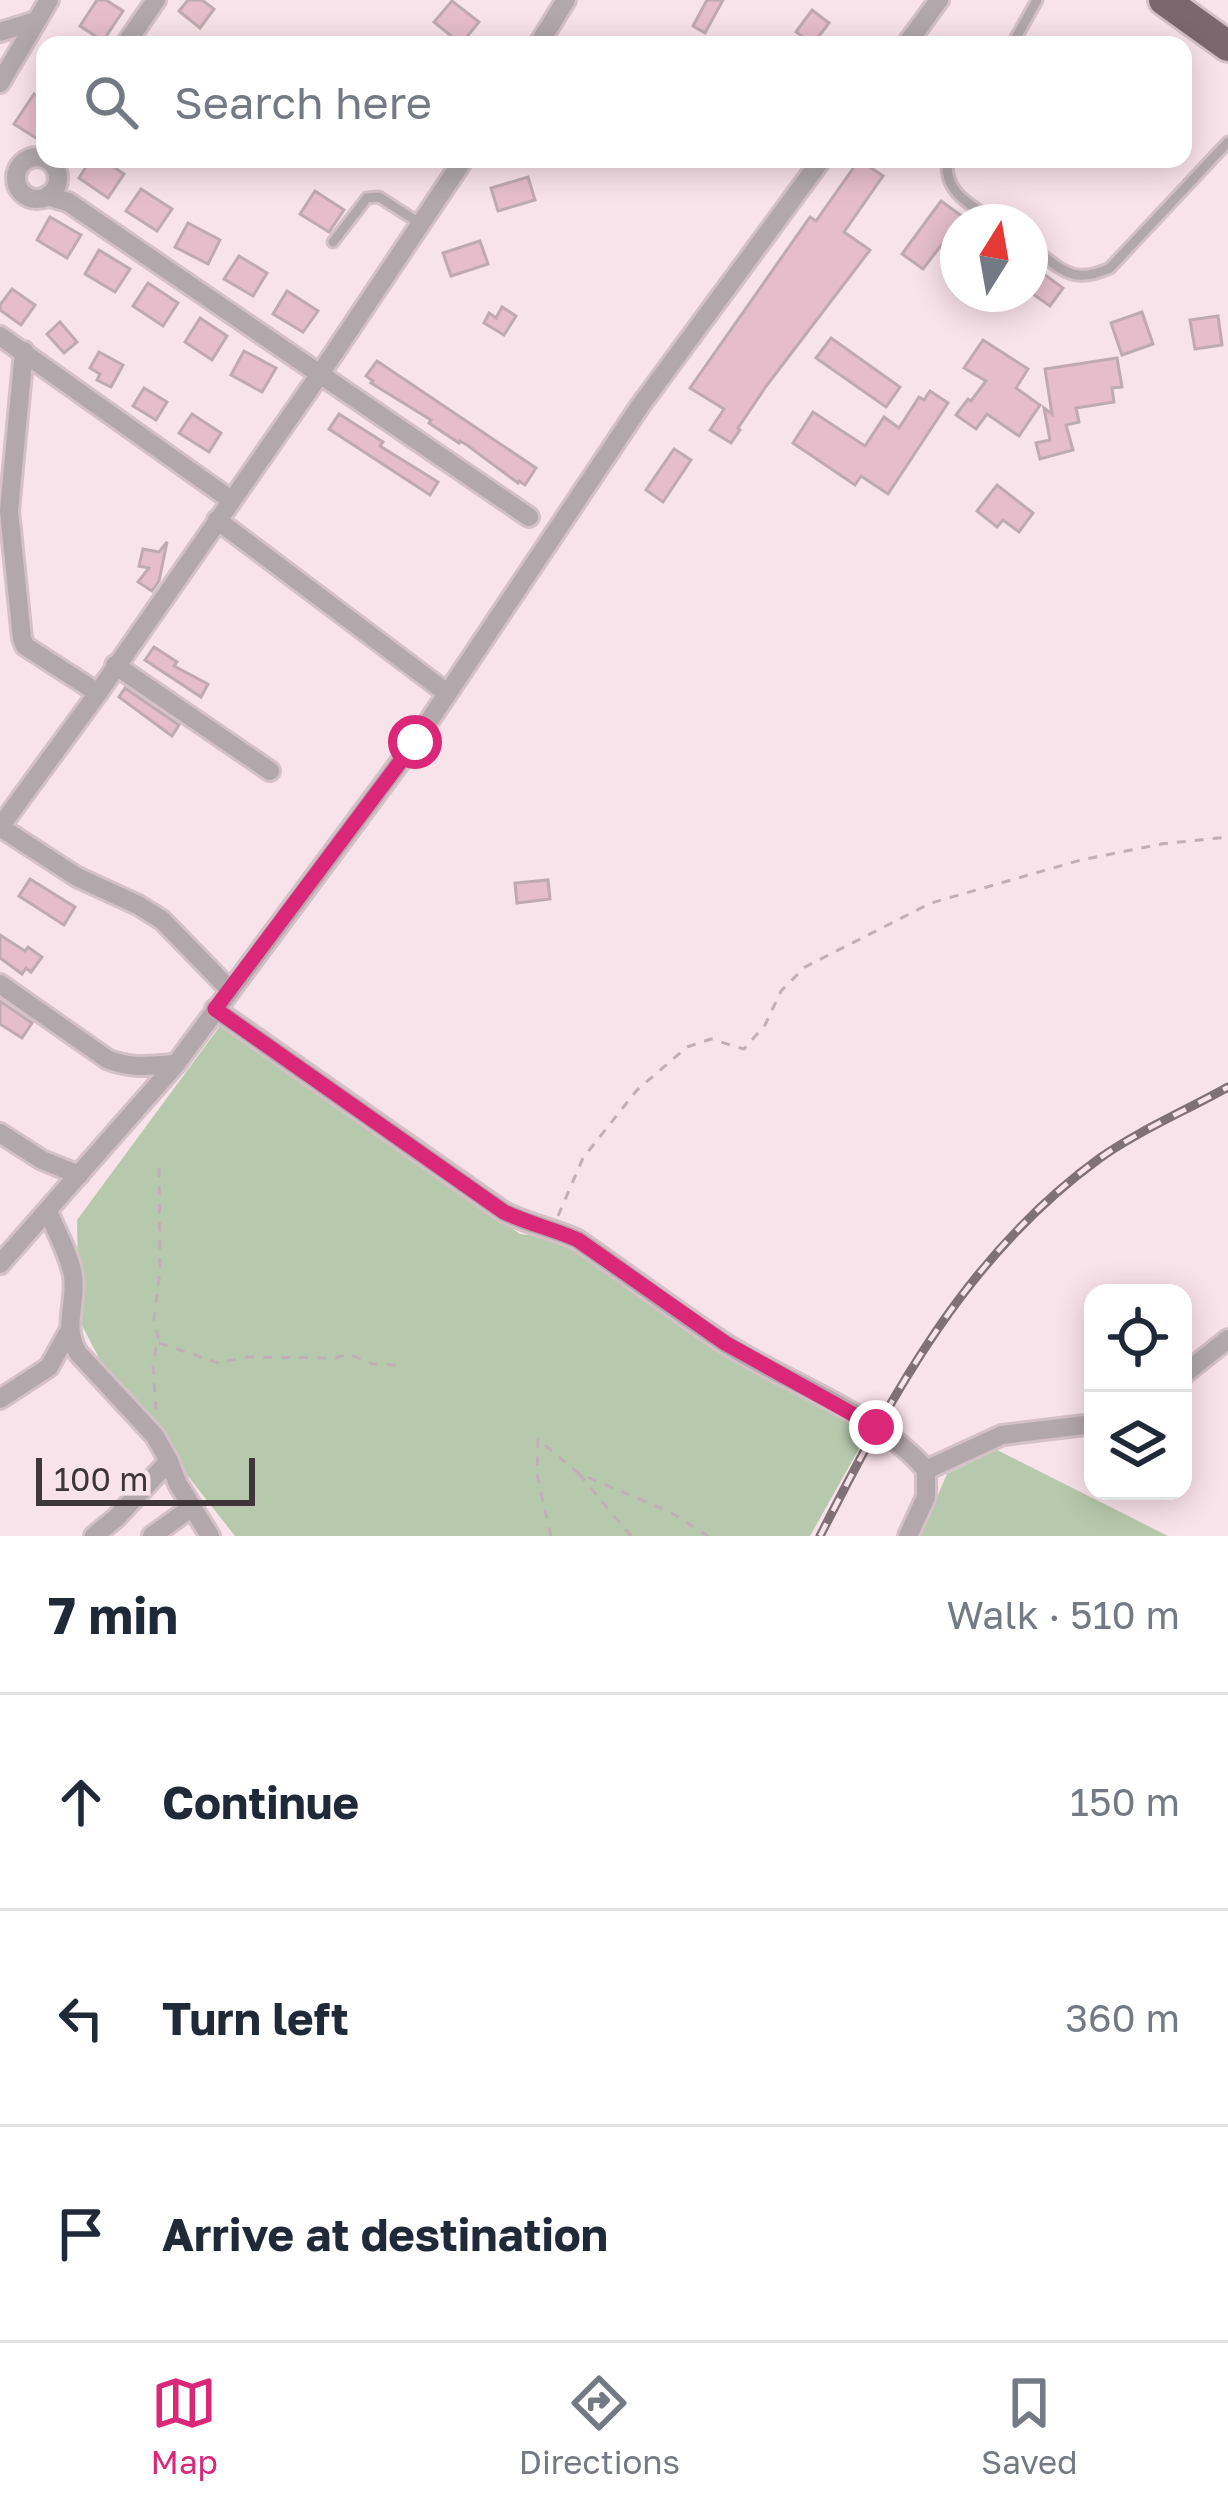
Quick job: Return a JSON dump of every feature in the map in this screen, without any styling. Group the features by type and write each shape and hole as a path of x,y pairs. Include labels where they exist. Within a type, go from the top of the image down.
{"highway":[{"path":"1164,0 1228,46"},
{"path":"1190,0 1228,28"}],"street":[{"path":"0,83 49,0"},
{"path":"131,36 156,0"},
{"path":"544,36 566,0"},
{"path":"913,36 939,0"},
{"path":"0,32 36,21"},
{"path":"49,168 68,202 529,517"},
{"path":"230,990 162,920 76,877 0,827 98,694 458,168"},
{"path":"0,1264 176,1064 415,742 640,406 815,168"},
{"path":"0,336 231,500"},
{"path":"24,351 9,511 22,638 25,646 98,694"},
{"path":"217,520 447,693"},
{"path":"115,665 270,771"},
{"path":"0,984 122,1065 176,1064"},
{"path":"215,1009 504,1212 578,1240 725,1343 910,1451 926,1470 926,1497 908,1536"},
{"path":"0,1133 42,1160 79,1175"},
{"path":"0,1399 49,1366 69,1331 73,1274 48,1211"},
{"path":"69,1331 78,1353 155,1436 210,1536"},
{"path":"1192,1368 1228,1339"},
{"path":"926,1470 1002,1435 1084,1425"},
{"path":"94,1536 169,1461"},
{"path":"152,1536 192,1507"}],"lane":[{"path":"1017,36 1037,0"},
{"path":"1048,259 1070,274 1090,277 1110,268 1228,142"},
{"path":"947,168 946,177 956,194 970,204"},
{"path":"333,242 373,196 421,224"}],"path":[{"path":"553,1229 584,1158 637,1090 687,1047 710,1040 744,1049 765,1025 781,991 805,967 932,903 1081,860 1228,837"},
{"path":"155,1436 159,1168"},
{"path":"158,1342 219,1364 246,1358 347,1354 374,1364 404,1365"},
{"path":"551,1536 537,1475 538,1439 578,1473 632,1536"},
{"path":"578,1473 672,1513 708,1536"}],"green space":[{"path":"223,1022 520,1234 566,1239 869,1431 810,1536 235,1536 107,1373 79,1320 77,1220"},
{"path":"997,1450 1084,1494 1084,1500 1096,1500 1168,1536 920,1536 947,1474"}],"building":[{"path":"97,0 123,11 106,36 95,36 80,26"},
{"path":"188,0 202,0 214,9 200,28 179,11"},
{"path":"707,0 723,0 705,33 693,26"},
{"path":"452,1 479,22 468,36 451,36 434,22"},
{"path":"812,10 829,23 819,36 796,32"},
{"path":"34,94 36,95 36,138 14,124"},
{"path":"85,168 115,168 124,174 108,198 79,178"},
{"path":"853,168 871,168 883,176 844,232 870,250 767,385 731,443 710,430 724,409 690,388 810,217 816,221"},
{"path":"528,177 535,200 498,211 491,188"},
{"path":"141,189 172,209 157,231 126,211"},
{"path":"315,191 344,210 329,232 300,214"},
{"path":"941,201 945,204 940,204 940,247 923,269 902,254"},
{"path":"50,217 81,235 67,258 37,240"},
{"path":"188,223 220,240 208,264 175,247"},
{"path":"480,241 488,264 451,276 443,253"},
{"path":"99,250 130,269 115,292 85,274"},
{"path":"239,256 267,273 253,296 224,279"},
{"path":"1048,277 1063,288 1048,305"},
{"path":"148,283 178,303 163,326 133,306"},
{"path":"12,289 35,305 21,325 0,310"},
{"path":"287,291 318,311 303,332 273,314"},
{"path":"502,307 516,316 504,335 484,323 489,313 496,318"},
{"path":"1142,312 1153,344 1122,355 1111,323"},
{"path":"1218,316 1222,345 1195,349 1190,320"},
{"path":"200,318 227,336 212,360 185,342"},
{"path":"60,322 77,342 64,353 47,334"},
{"path":"831,338 900,387 886,407 816,358"},
{"path":"983,340 1028,369 1016,388 1040,405 1019,436 987,414 976,429 956,415 986,381 964,368"},
{"path":"244,351 276,368 262,392 231,375"},
{"path":"99,352 123,365 111,387 97,380 100,374 90,368"},
{"path":"1117,358 1122,387 1112,388 1114,402 1076,408 1079,422 1066,425 1073,450 1040,459 1036,443 1050,440 1044,408 1052,414 1045,369"},
{"path":"377,361 536,468 525,485 371,383 366,376"},
{"path":"144,388 167,402 156,420 133,406"},
{"path":"930,391 948,403 888,494 861,476 855,485 793,443 813,412 865,446 884,417 899,428 919,397 924,400"},
{"path":"192,414 221,433 209,452 179,433"},
{"path":"339,414 438,482 430,495 329,429"},
{"path":"674,449 691,460 663,502 646,490"},
{"path":"997,485 1033,513 1019,532 1003,520 997,527 977,511"},
{"path":"167,542 159,581 152,591 138,582 149,568 139,566 143,549 159,552"},
{"path":"154,647 177,662 174,666 208,684 201,697 145,660"},
{"path":"125,688 179,725 172,736 119,697"},
{"path":"30,879 75,907 64,925 19,896"},
{"path":"548,880 550,899 517,903 515,883"},
{"path":"0,935 42,957 31,972 26,968 22,974 0,958"},
{"path":"0,1001 32,1023 22,1038 0,1024"}],"railway":[{"path":"820,1536 905,1379 937,1330 1010,1238 1100,1158 1228,1087"}],"route":[{"path":"415,742 215,1009 504,1212 578,1240 725,1343 876,1427"}]}
